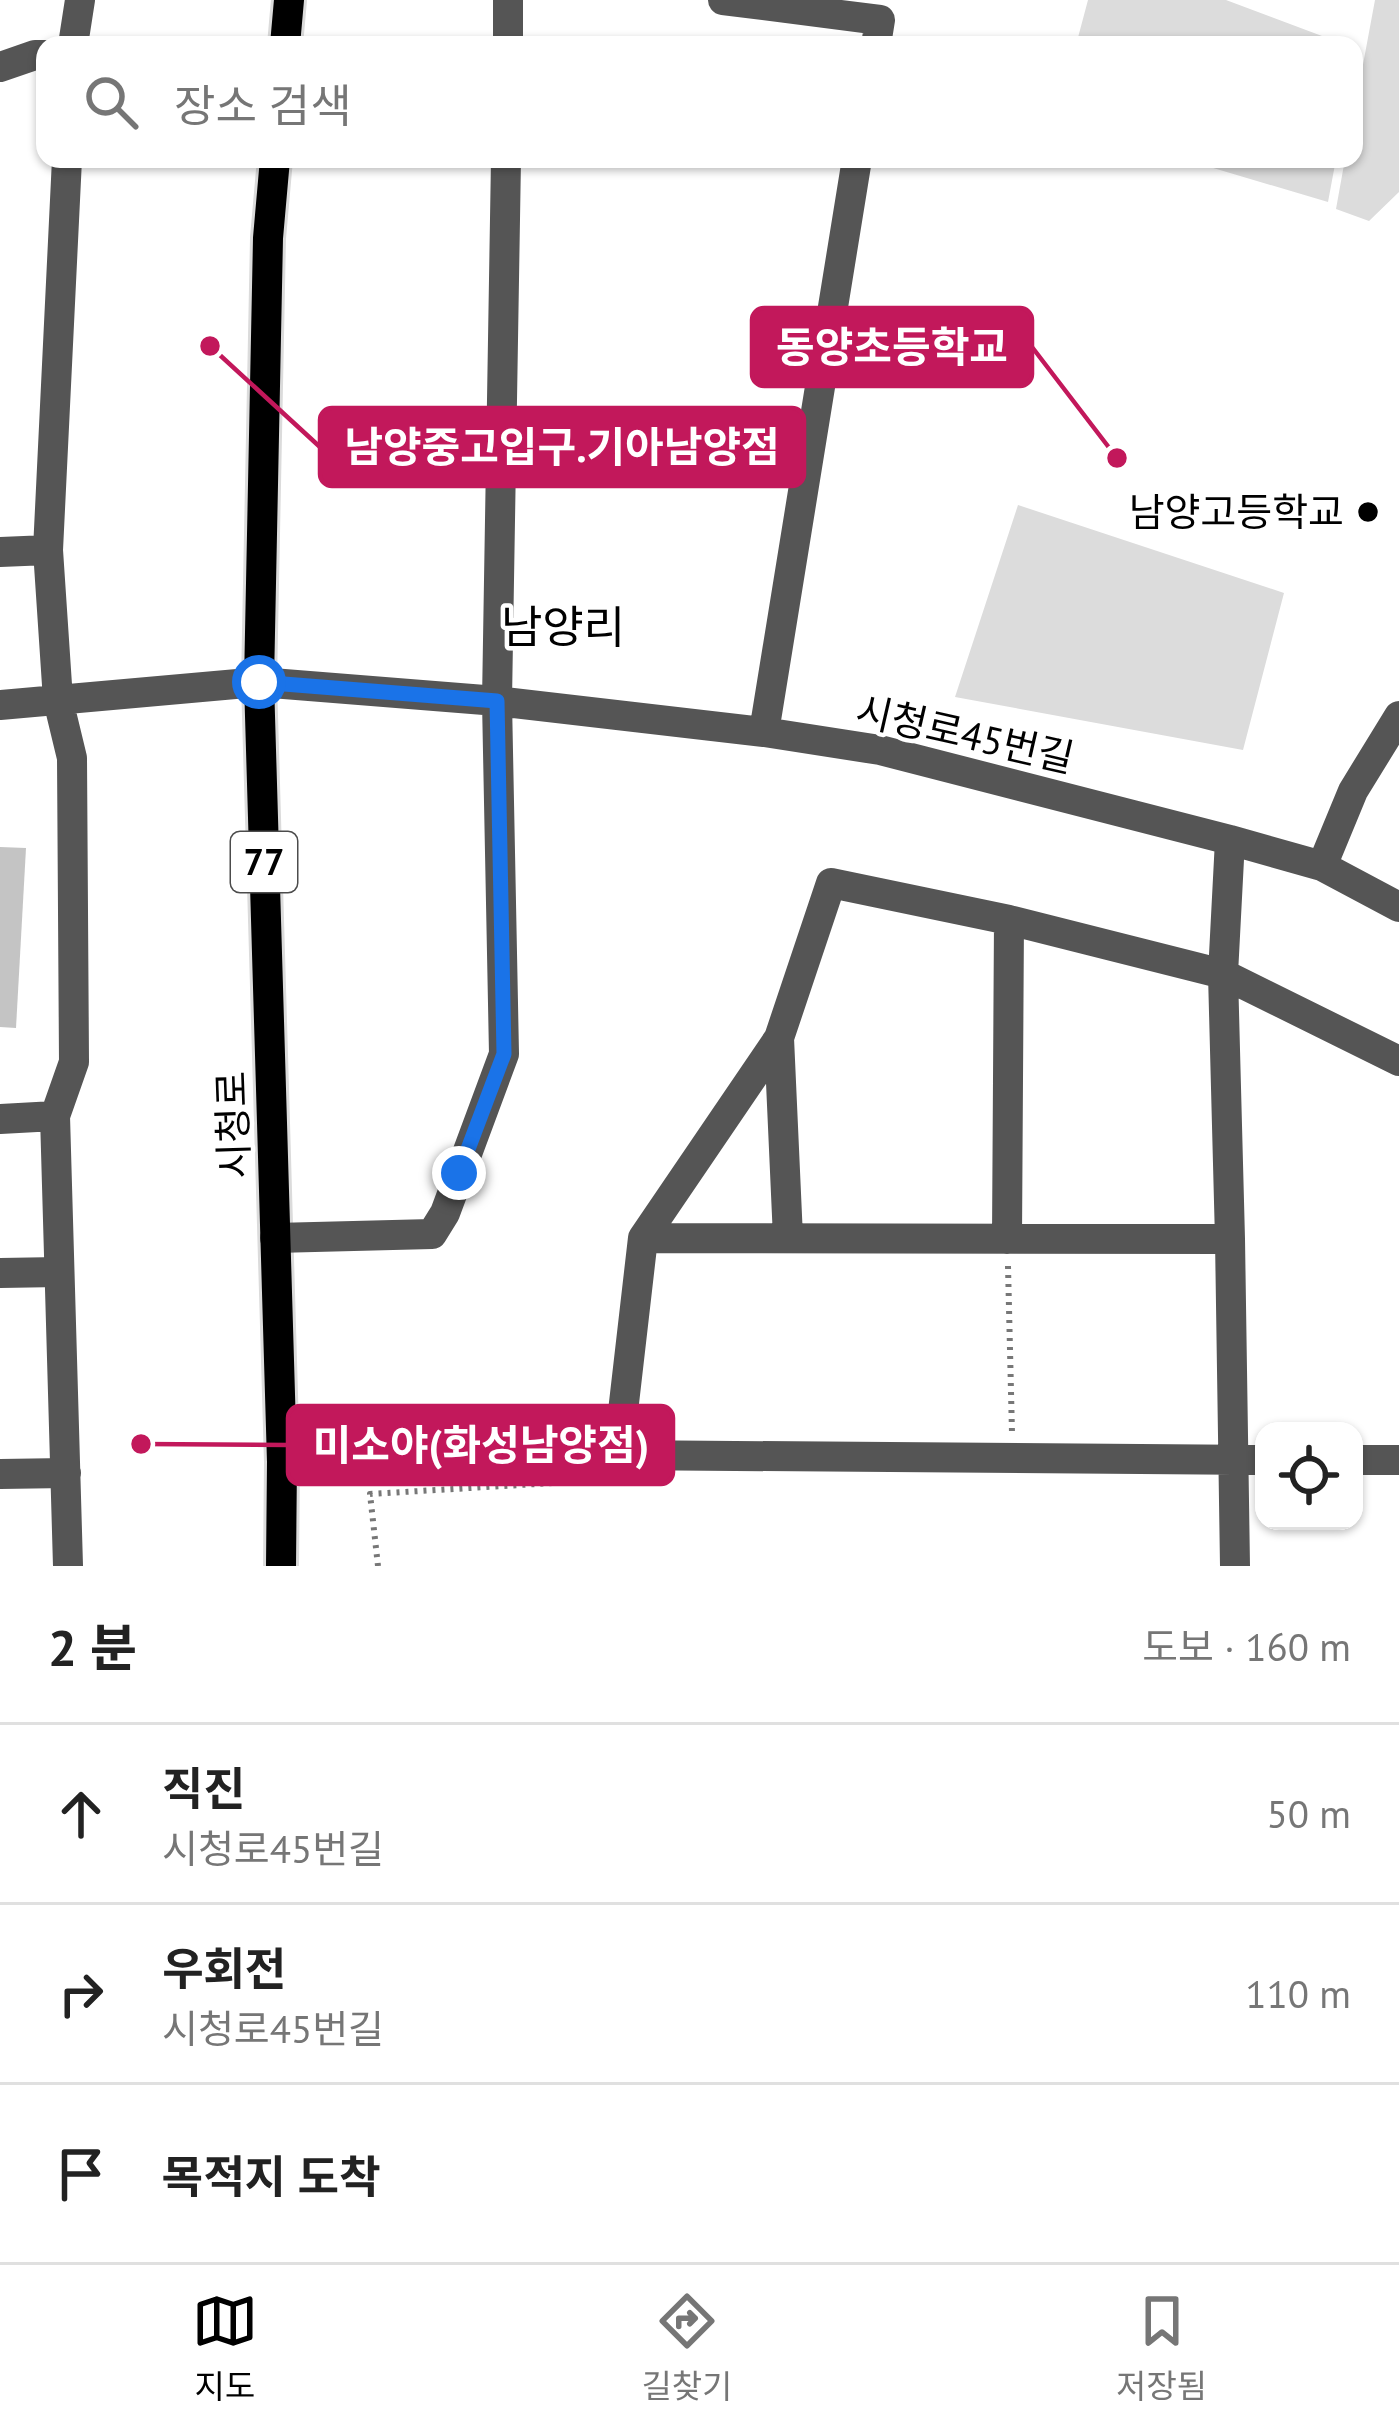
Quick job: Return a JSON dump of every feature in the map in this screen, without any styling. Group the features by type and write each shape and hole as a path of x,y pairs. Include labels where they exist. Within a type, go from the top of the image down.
{"main road":[{"path":"286,36 289,0"},
{"name":"시청로","path":"274,168 268,238 259,682 281,1566"}],"street":[{"path":"74,36 80,0"},
{"path":"508,0 508,36"},
{"path":"723,0 880,20 877,36"},
{"path":"0,67 36,55"},
{"path":"67,168 48,550 58,700 71,758 74,1062 55,1116 68,1566"},
{"path":"275,1238 432,1234 445,1213 504,1054 497,701 506,168"},
{"path":"764,732 856,168"},
{"path":"0,551 48,550"},
{"path":"0,705 259,682"},
{"name":"시청로45번길","path":"259,682 497,701 880,749 1322,866 1399,907"},
{"path":"1322,866 1353,791 1399,716"},
{"path":"1230,840 1223,974 1230,1239 1248,1460 1234,1566"},
{"path":"1248,1460 617,1455 643,1238 779,1038 831,883 1009,920 1223,974 1399,1061"},
{"path":"1007,1239 1009,920"},
{"path":"779,1038 788,1238"},
{"path":"0,1119 55,1116"},
{"path":"643,1238 1230,1239"},
{"path":"0,1273 59,1272"},
{"path":"1363,1460 1399,1460"},
{"path":"0,1474 66,1474"}],"path":[{"path":"1007,1239 1012,1459"},
{"path":"378,1566 370,1493 570,1482 617,1455"}],"shaded area":[{"path":"1088,0 1226,0 1322,36 1078,36"},
{"path":"1375,0 1399,0 1399,192 1369,221 1336,209 1343,168 1363,168 1363,65"},
{"path":"1213,168 1334,168 1328,202"},
{"path":"1018,505 1284,593 1243,750 955,697"}],"building":[{"path":"0,847 26,848 16,1028 0,1027"}],"place":[{"name":"남양중고입구.기아남양점","path":"210,346"},
{"name":"동양초등학교","path":"1117,458"},
{"name":"남양고등학교","path":"1368,512"},
{"name":"미소야(화성남양점)","path":"141,1444"}],"district":[{"name":"남양리","path":"563,627"}],"route":[{"path":"259,682 497,701 504,1054 459,1173"}]}
